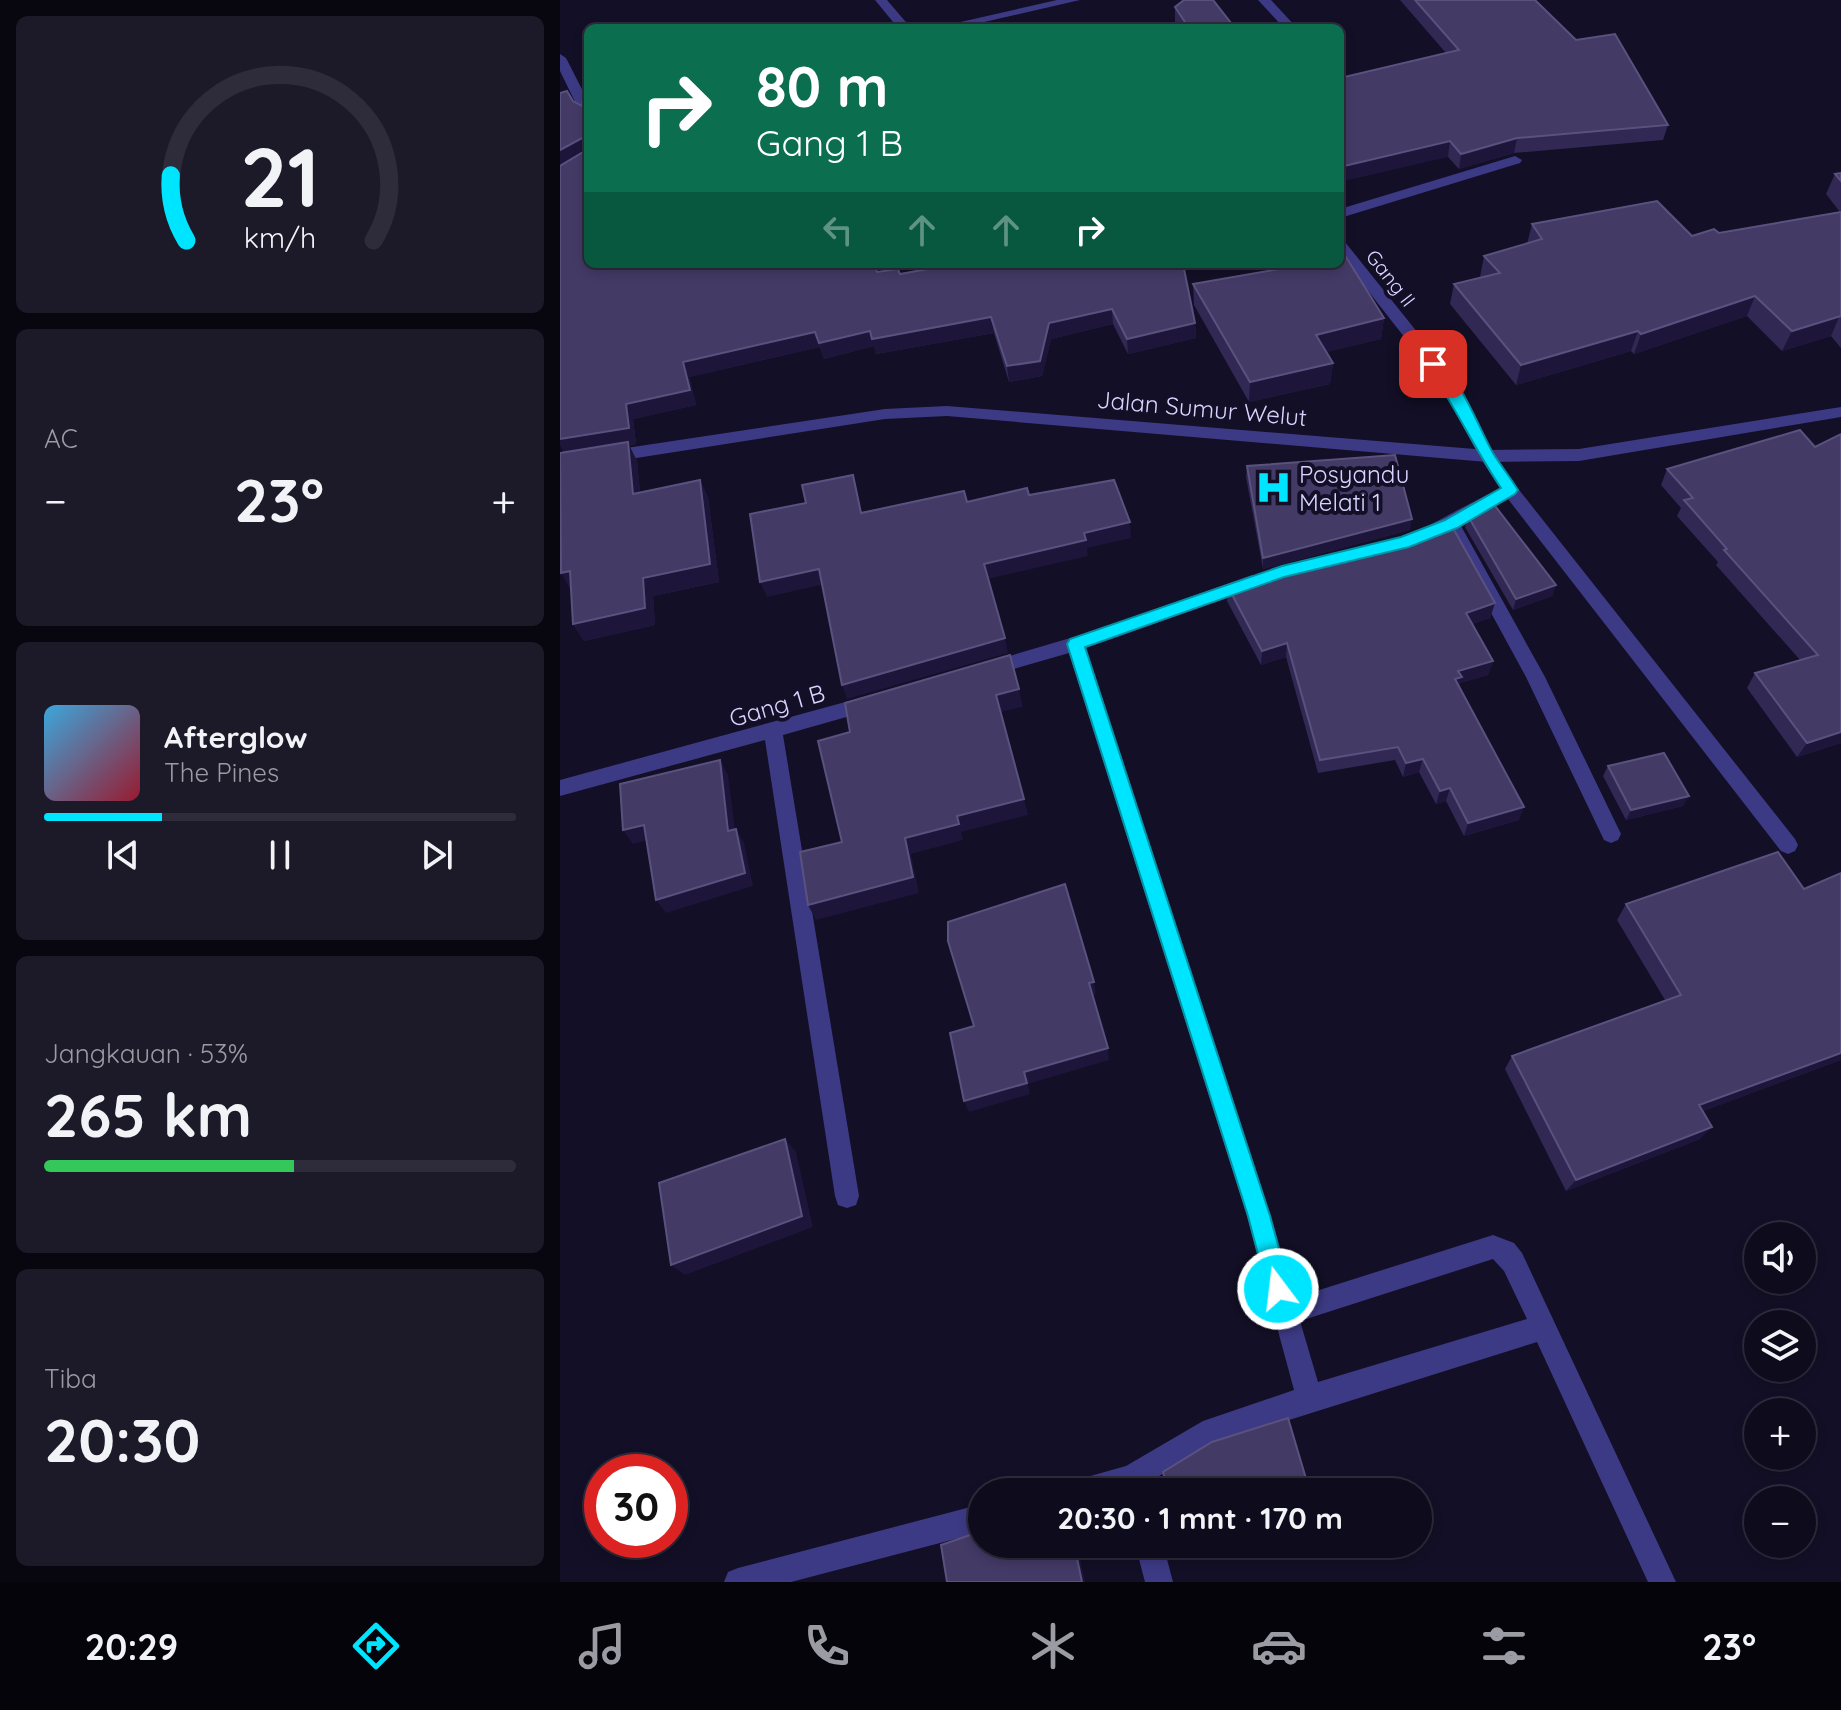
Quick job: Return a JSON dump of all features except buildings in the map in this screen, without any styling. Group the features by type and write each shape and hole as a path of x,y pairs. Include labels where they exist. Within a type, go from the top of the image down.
{"street":[{"path":"881,0 902,24"},
{"path":"959,24 1074,0"},
{"path":"1264,0 1287,24"},
{"path":"560,58 584,106"},
{"path":"1344,213 1515,160"},
{"name":"Gang II","path":"1344,250 1448,382 1487,456"},
{"name":"Jalan Sumur Welut","path":"560,464 885,414 947,411 1487,456 1579,455 1841,412"},
{"path":"1487,456 1510,490 1788,845"},
{"path":"1404,543 1451,524 1510,490"},
{"path":"1451,524 1485,580 1557,719 1611,834"},
{"path":"970,675 1076,644 1268,577"},
{"path":"1076,644 1259,1216 1309,1398"},
{"name":"Gang 1 B","path":"560,788 894,697"},
{"path":"773,732 847,1196"},
{"path":"1285,1313 1493,1247 1505,1252 1513,1262 1662,1582"},
{"path":"1143,1478 1203,1434 1309,1398 1543,1327"},
{"path":"738,1582 968,1522"},
{"path":"1153,1558 1159,1582"}],"place":[{"name":"Posyandu Melati 1","path":"1273,488"}],"route":[{"path":"1278,1289 1259,1216 1076,644 1282,572 1404,543 1451,524 1510,490 1487,456 1448,382 1433,364"}]}
